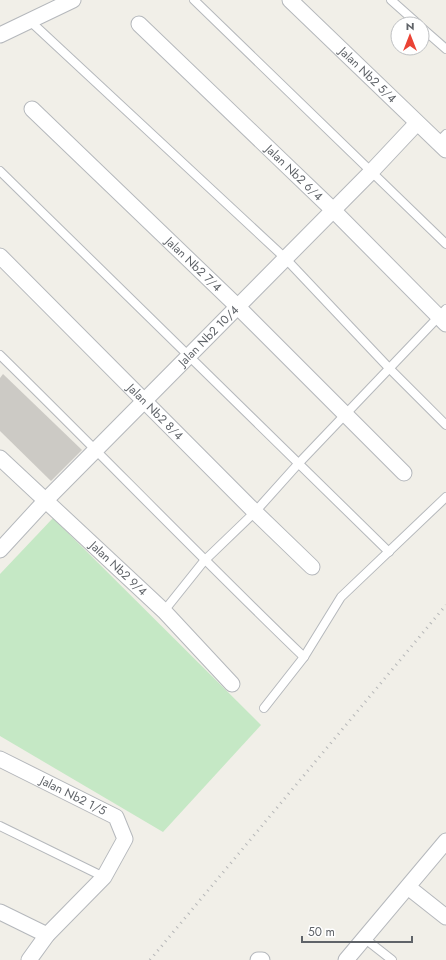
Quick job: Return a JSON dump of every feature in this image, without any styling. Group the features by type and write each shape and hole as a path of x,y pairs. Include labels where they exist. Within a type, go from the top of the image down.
{"street":[{"path":"0,35 73,0"},
{"name":"Jalan Nb2 5/4","path":"290,0 417,123 443,142"},
{"name":"Jalan Nb2 6/4","path":"139,24 444,317"},
{"name":"Jalan Nb2 7/4","path":"32,109 237,306 404,473"},
{"name":"Jalan Nb2 10/4","path":"0,550 46,500 371,172 417,123"},
{"name":"Jalan Nb2 8/4","path":"0,256 255,512 312,567"},
{"name":"Jalan Nb2 9/4","path":"0,458 164,611 232,684"},
{"name":"Jalan Nb2 1/5","path":"0,759 116,817 125,840 104,877 47,935 29,960"},
{"path":"346,960 446,843"},
{"path":"408,887 446,917"},
{"path":"0,912 47,935"}],"lane":[{"path":"194,0 446,244"},
{"path":"391,0 409,16"},
{"path":"30,21 285,258 389,368 446,425"},
{"path":"430,35 446,49"},
{"path":"0,171 389,552"},
{"path":"164,611 204,561 255,512 344,414 389,368 444,317"},
{"path":"0,355 96,449 204,561 304,657"},
{"path":"264,708 304,657 341,597 446,497"},
{"path":"0,826 104,877"},
{"path":"364,938 392,960"}],"green space":[{"path":"53,518 261,725 163,832 0,736 0,574"}],"building":[{"path":"3,374 82,450 51,481 0,431 0,378"}],"railway":[{"path":"150,960 446,605"}]}
